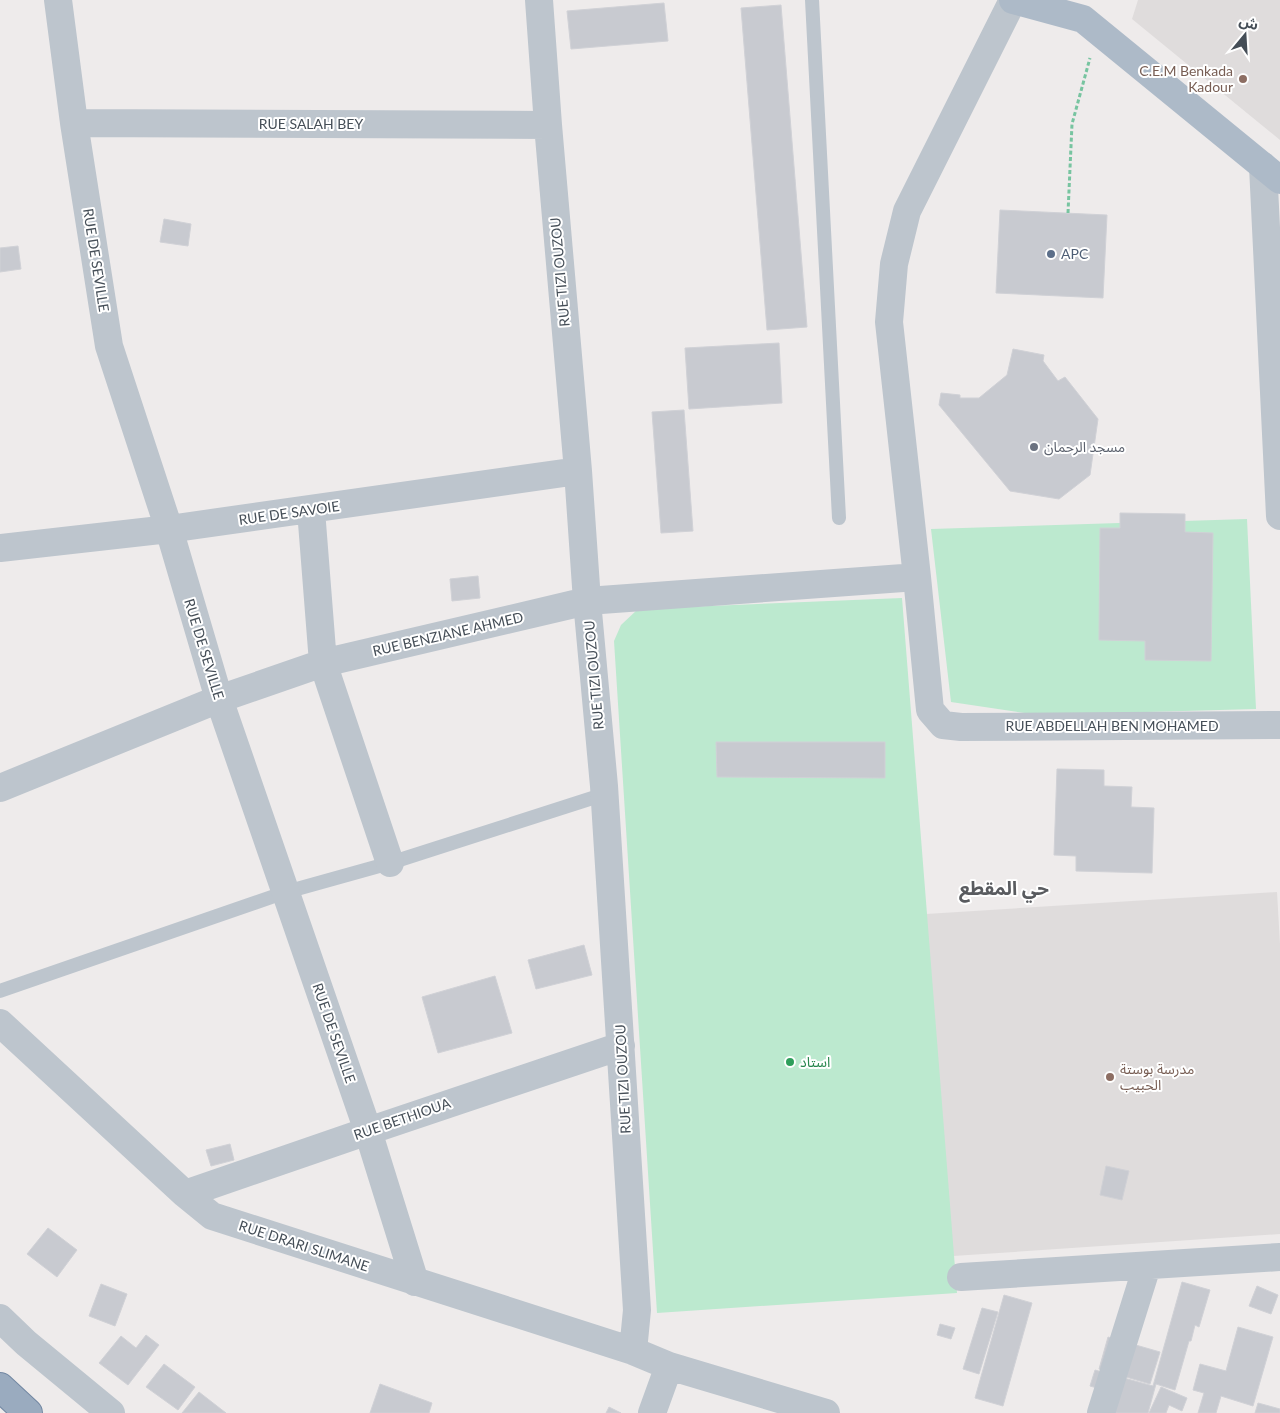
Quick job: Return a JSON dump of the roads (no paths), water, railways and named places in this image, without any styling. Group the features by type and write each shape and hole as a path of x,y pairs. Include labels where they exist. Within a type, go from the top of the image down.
{"highway":[{"path":"0,1387 28,1413"}],"main road":[{"path":"1013,0 1083,19 1271,173"}],"street":[{"name":"RUE DE SEVILLE","path":"58,0 74,123 109,346 168,530 219,699 368,1131 415,1282"},
{"name":"RUE TIZI OUZOU","path":"539,0 587,601 605,794 637,1310 634,1351"},
{"path":"917,578 889,322 894,264 908,211 1013,0"},
{"name":"RUE SALAH BEY","path":"74,123 548,125"},
{"path":"1271,173 1280,516"},
{"name":"RUE DE SAVOIE","path":"0,548 168,530 578,471"},
{"path":"311,510 323,663 390,863"},
{"name":"RUE BENZIANE AHMED","path":"0,788 219,699 323,663 587,601 917,578"},
{"name":"RUE ABDELLAH BEN MOHAMED","path":"917,578 930,710 944,725 961,727 1280,725"},
{"name":"RUE DRARI SLIMANE","path":"0,1023 185,1194 212,1216 634,1351 669,1366 826,1413"},
{"name":"RUE BETHIOUA","path":"185,1194 621,1046"},
{"path":"961,1277 1280,1257"},
{"path":"1101,1413 1147,1266"},
{"path":"0,1318 26,1343 111,1413"},
{"path":"652,1413 669,1366"}],"lane":[{"path":"812,0 839,518"},
{"path":"0,992 286,892 390,863 605,794"}],"place":[{"name":"C.E.M Benkada Kadour","path":"1243,79"},
{"name":"APC","path":"1051,254"},
{"name":"مسجد الرحمان","path":"1034,447"},
{"name":"استاد","path":"790,1062"},
{"name":"مدرسة بوستة الحبيب","path":"1110,1077"}],"district":[{"name":"حي المقطع","path":"1004,888"}]}
